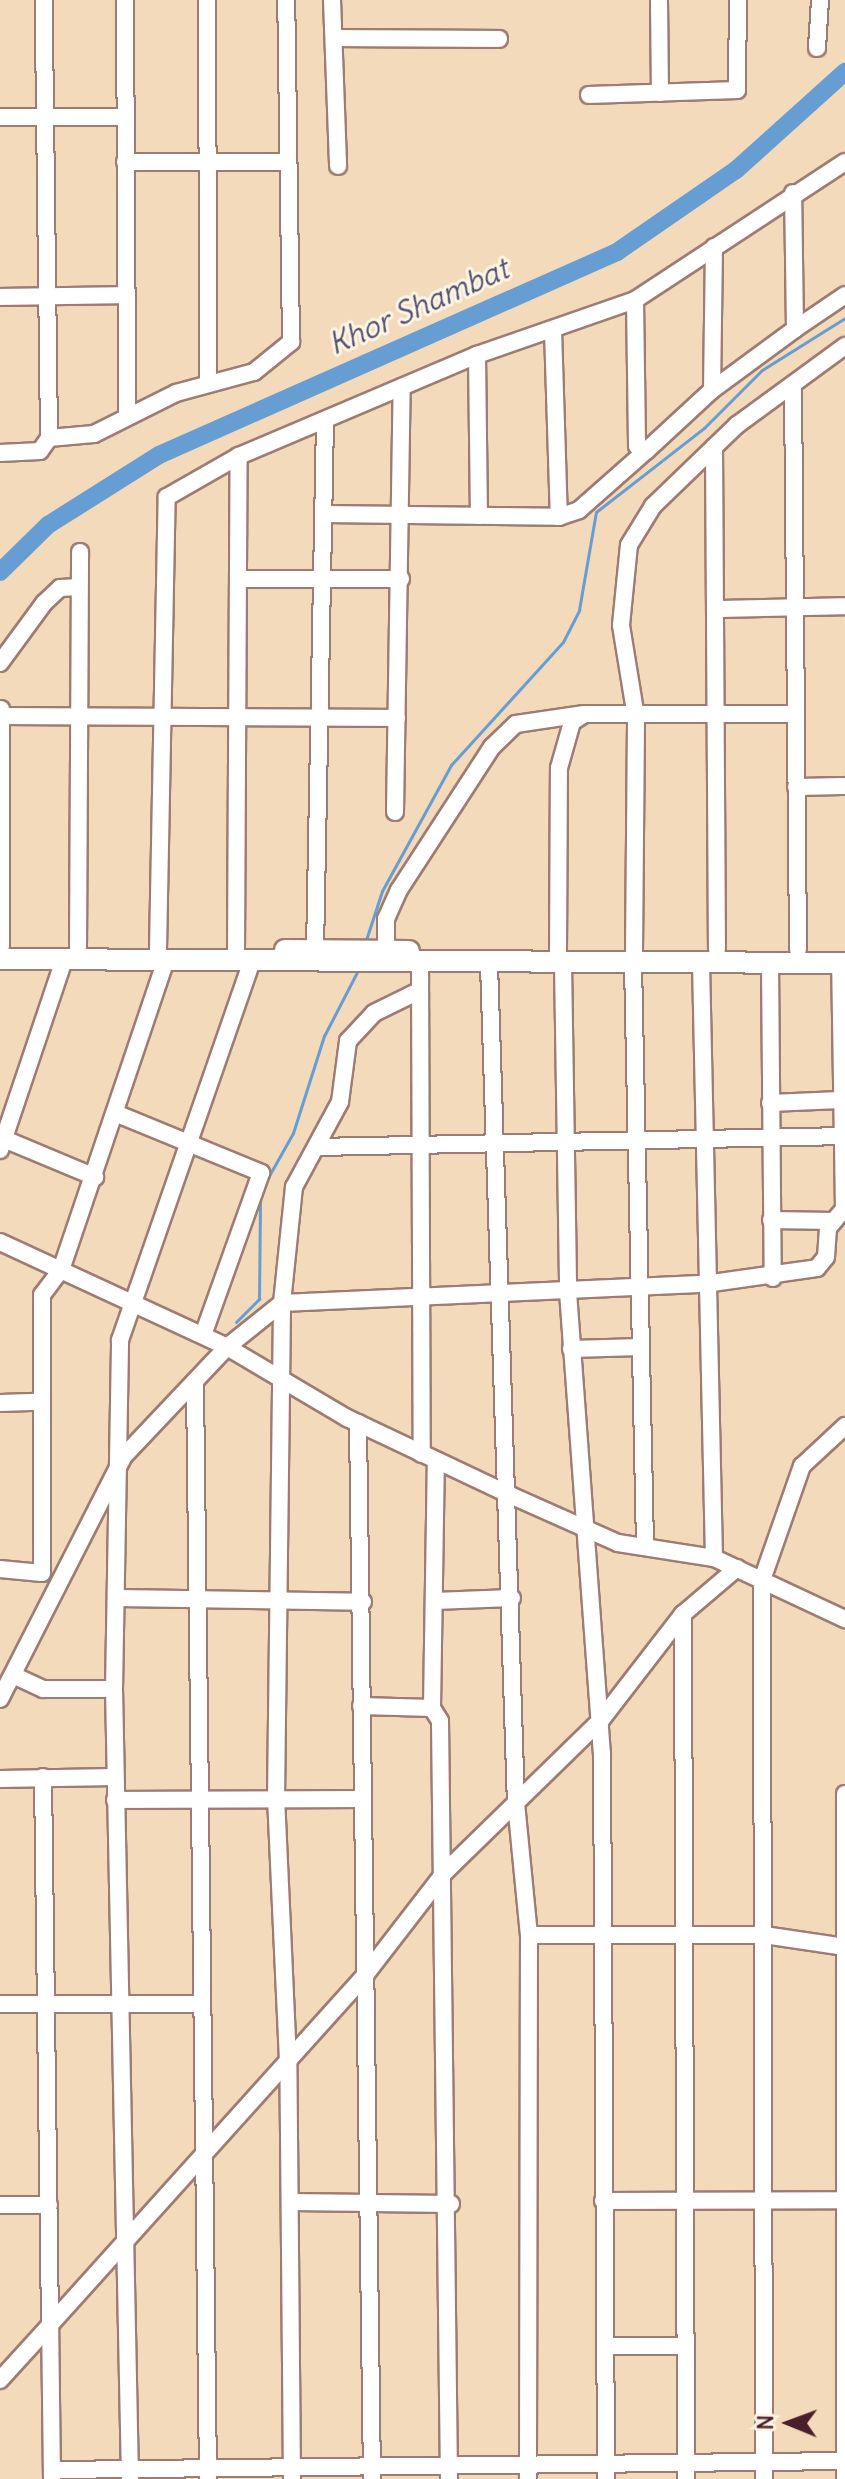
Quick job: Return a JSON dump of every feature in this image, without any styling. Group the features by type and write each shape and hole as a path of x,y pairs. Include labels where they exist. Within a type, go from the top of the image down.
{"main road":[{"path":"0,946 71,954 162,956 633,957 701,963 770,963 843,958"},
{"path":"633,957 717,949 798,949 843,958"},
{"path":"244,957 315,951 420,965 489,964 560,957"},
{"path":"0,959 71,954"}],"street":[{"path":"0,453 40,451 49,438 44,0"},
{"path":"125,0 127,415"},
{"path":"207,0 208,380"},
{"path":"49,438 94,434 127,415 208,380 264,367 291,342 286,0"},
{"path":"332,0 338,166"},
{"path":"659,0 660,93"},
{"path":"589,95 737,90 738,0"},
{"path":"817,48 820,0"},
{"path":"334,38 499,39"},
{"path":"0,117 125,117"},
{"path":"125,162 286,162"},
{"path":"42,1573 38,1402 42,1295 61,1270 95,1177 162,956 161,504 239,456 477,355 635,300 793,193 845,162"},
{"path":"793,193 795,329"},
{"path":"712,390 714,247"},
{"path":"0,297 127,295"},
{"path":"324,514 559,517 589,503 712,390 845,295"},
{"path":"635,300 637,446 646,451"},
{"path":"553,330 559,517"},
{"path":"645,1545 633,1142 636,717 621,625 629,545 644,516 714,447 845,346"},
{"path":"477,355 479,516"},
{"path":"395,812 402,387"},
{"path":"793,387 793,714 798,949"},
{"path":"315,951 325,420"},
{"path":"714,447 717,949"},
{"path":"130,2474 114,1689 124,1456 120,1340 190,1144 244,957 238,717 239,456"},
{"path":"80,552 79,717 71,954 2,1144 95,1177"},
{"path":"240,579 401,579"},
{"path":"0,663 44,603 60,588 79,587"},
{"path":"716,609 845,606"},
{"path":"0,946 2,711 79,717 397,718"},
{"path":"585,714 572,722 560,747 560,957 571,1349 601,1720 606,2473"},
{"path":"363,957 399,890 492,747 516,724 539,715 793,714"},
{"path":"796,787 845,786"},
{"path":"0,1699 15,1676 124,1456 227,1347 282,1303 705,1284 773,1278 822,1263 834,1221 844,1209 840,1100 843,958"},
{"path":"701,963 705,1284 714,1558"},
{"path":"770,963 773,1278"},
{"path":"489,964 510,1495 516,1803 529,1935 528,2472"},
{"path":"420,965 418,1297 429,1458 434,1601 432,1708 440,1721 444,1873 451,2204 449,2479"},
{"path":"292,2472 288,2061 276,1798 278,1381 282,1303 294,1187 340,1102 355,1030 419,991"},
{"path":"770,1103 840,1100"},
{"path":"115,1113 261,1173 203,1335"},
{"path":"317,1147 565,1145 843,1136"},
{"path":"771,1220 834,1221"},
{"path":"0,1242 203,1335 278,1381 358,1423 510,1495 587,1525 618,1543 714,1558 845,1619"},
{"path":"571,1349 641,1347"},
{"path":"195,1383 201,1602 198,1799 208,2473"},
{"path":"0,1403 38,1402"},
{"path":"358,1423 363,1602 360,1799 372,2204 372,2471"},
{"path":"764,2479 762,1580 802,1466 845,1426"},
{"path":"0,2380 366,1974 444,1873 601,1720 683,1614 737,1568"},
{"path":"0,1569 42,1573 62,1581"},
{"path":"119,1598 201,1602 363,1602"},
{"path":"434,1601 512,1598"},
{"path":"683,1614 686,2471"},
{"path":"15,1676 43,1689 114,1689"},
{"path":"361,1706 432,1708"},
{"path":"43,1777 52,2474 372,2471 449,2462 528,2472 606,2473 686,2471 764,2461 845,2461"},
{"path":"0,1779 115,1777"},
{"path":"845,1794 845,2479"},
{"path":"115,1800 360,1799"},
{"path":"529,1935 764,1935 844,1947"},
{"path":"0,2004 202,2004"},
{"path":"603,2201 844,2200"},
{"path":"291,2202 451,2204"},
{"path":"0,2205 49,2205"},
{"path":"606,2346 684,2346"}],"waterway":[{"name":"Khor Shambat","path":"0,572 48,525 159,455 617,252 736,170 845,72"},
{"path":"365,943 382,891 451,765 563,642 579,610 596,512 704,428 762,370 845,318"},
{"path":"266,1181 293,1133 324,1036 358,970"},
{"path":"236,1322 259,1299 260,1200"}]}
